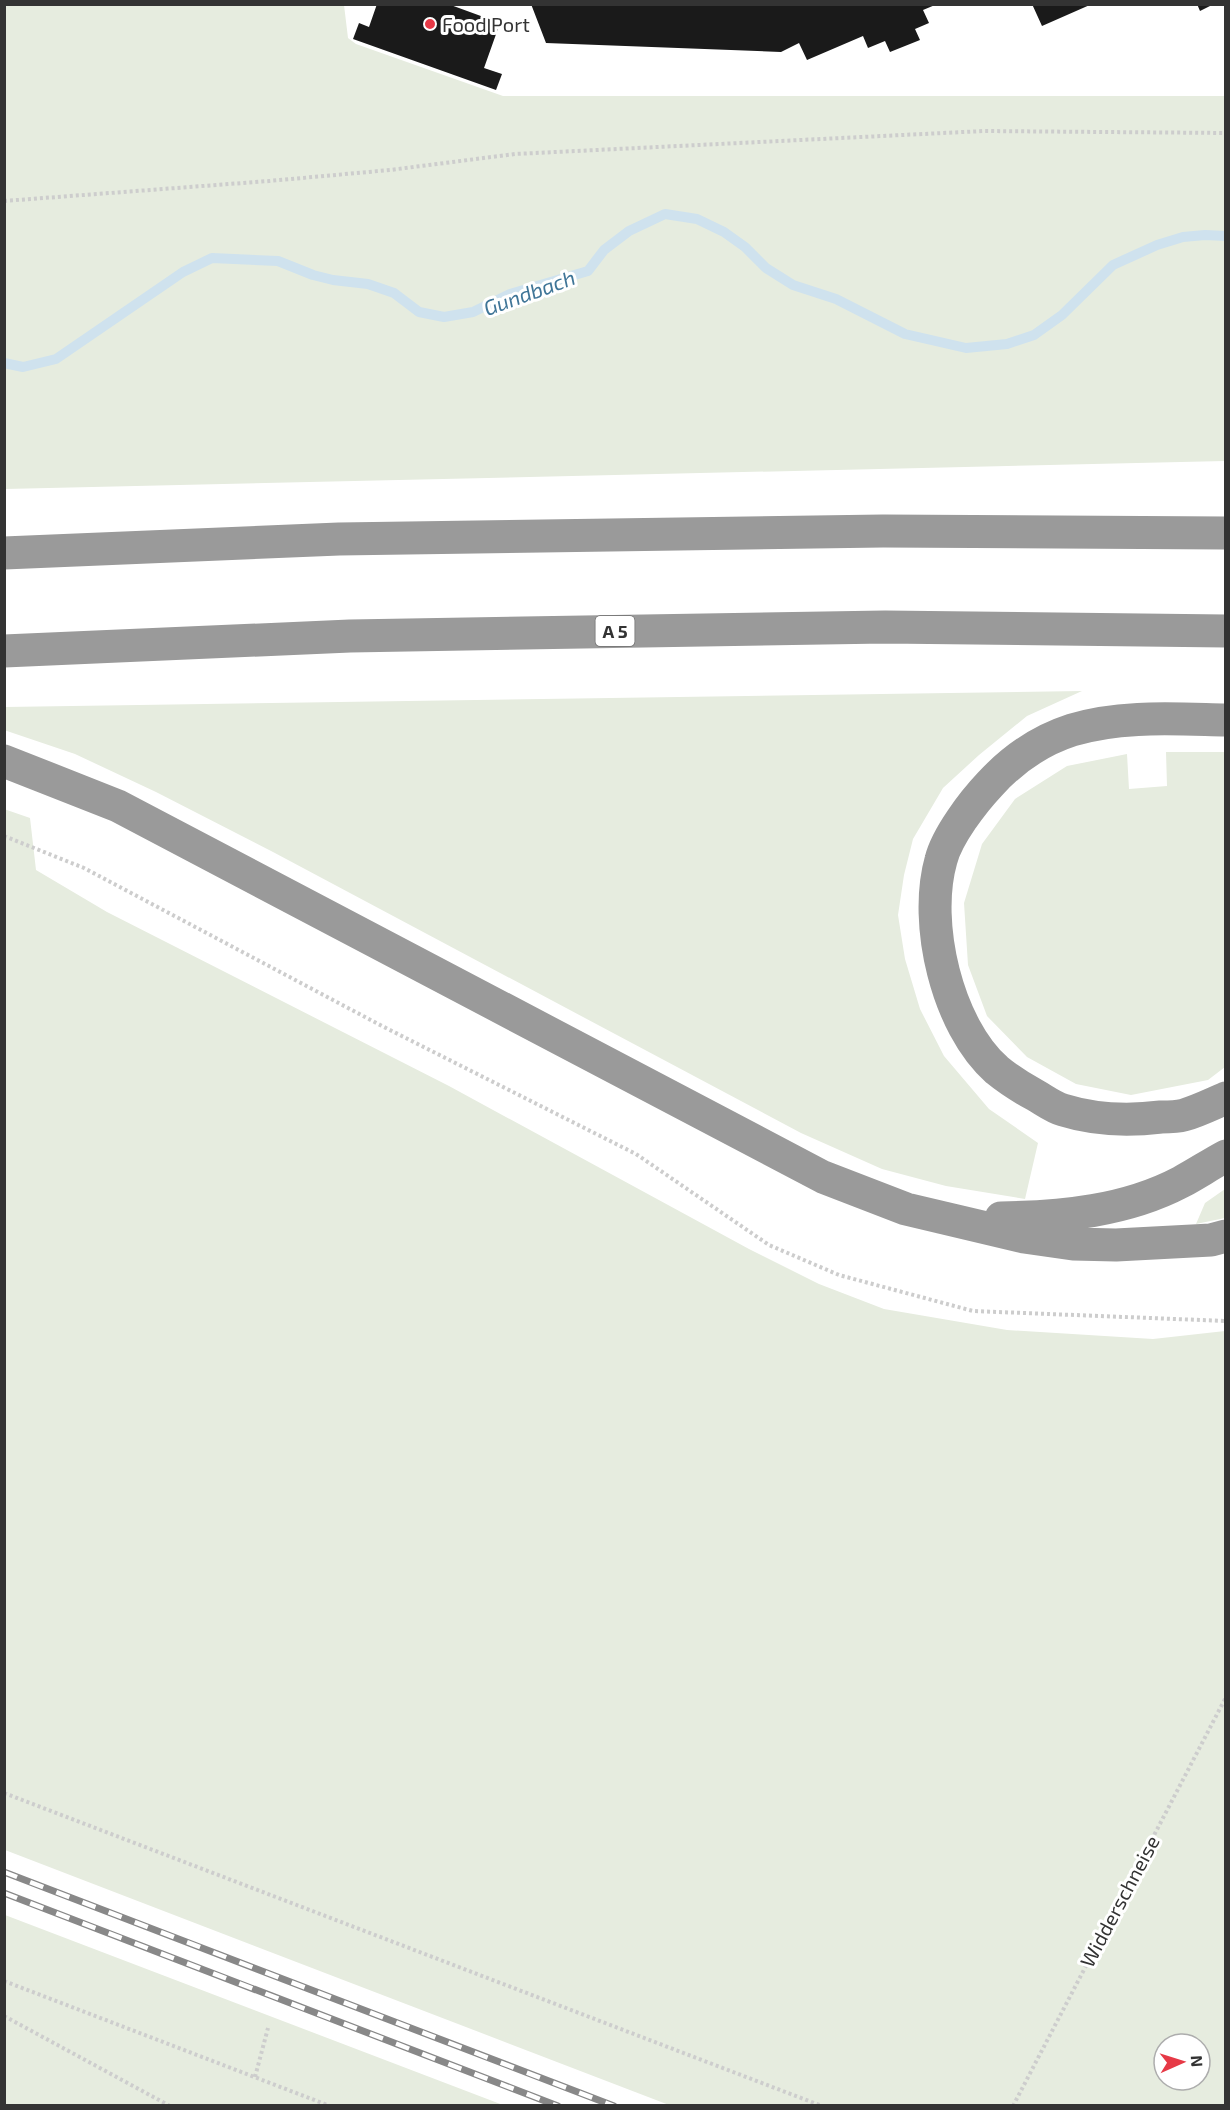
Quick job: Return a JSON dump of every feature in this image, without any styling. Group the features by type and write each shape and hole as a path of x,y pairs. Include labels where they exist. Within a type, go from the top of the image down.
{"highway":[{"path":"4,553 363,538 883,531 1226,533"},
{"name":"A 5","path":"4,651 350,636 885,627 1226,631"},
{"path":"1226,720 1162,719 1102,724 1072,730 1043,743 996,777 978,797 941,859 936,898 937,940 943,975 956,1012 979,1050 997,1070 1015,1083 1060,1109 1090,1117 1130,1121 1183,1115 1226,1098"},
{"path":"4,761 118,806 823,1177 906,1209 1024,1237 1073,1244 1162,1244 1211,1240 1226,1236"},
{"path":"945,1219 1035,1218 1104,1210 1180,1183 1226,1156"}],"path":[{"path":"4,201 390,170 515,154 984,131 1226,133"},
{"path":"4,836 84,868 382,1026 636,1154 769,1245 839,1275 973,1311 1226,1321"},
{"name":"Widderschneise","path":"1013,2106 1226,1697"},
{"path":"4,1792 822,2106"},
{"path":"4,1981 330,2106"},
{"path":"4,2016 170,2106"},
{"path":"255,2077 268,2028"}],"shaded area":[{"path":"4,5 344,5 348,38 356,44 503,96 1225,96 1225,461 5,489"},
{"path":"1082,691 1027,716 943,788 913,839 904,875 898,915 905,959 920,1009 944,1056 989,1109 1038,1143 1025,1199 946,1186 882,1169 801,1133 156,792 75,754 4,730 5,707"},
{"path":"1166,752 1225,752 1225,1067 1208,1080 1131,1095 1076,1084 1027,1057 987,1016 968,965 964,903 982,844 1015,799 1067,766 1127,754 1129,789 1167,786"},
{"path":"4,809 30,818 36,870 107,912 449,1086 749,1249 819,1284 884,1309 1007,1330 1153,1339 1225,1331 1225,2105 669,2105 5,1850"},
{"path":"1225,1189 1225,1218 1196,1224 1205,1203"},
{"path":"5,1915 503,2105 5,2105"}],"building":[{"path":"377,4 448,4 500,23 484,68 502,74 496,90 353,39 359,23 369,27"},
{"path":"531,4 935,5 923,10 929,23 915,29 920,40 890,52 885,41 868,48 863,36 807,60 799,43 781,52 546,43"},
{"path":"1032,4 1092,4 1042,26"},
{"path":"1197,4 1214,4 1200,11"}],"waterway":[{"name":"Gundbach","path":"4,363 23,367 56,359 183,272 212,258 278,261 313,275 368,284 394,293 419,312 444,317 473,312 510,294 588,271 604,250 629,231 665,214 697,219 724,232 745,247 766,268 793,285 836,299 905,334 966,348 1007,344 1034,335 1062,315 1113,265 1157,245 1183,237 1226,236"}],"railway":[{"path":"4,1872 614,2106"},
{"path":"4,1893 558,2106"}],"place":[{"name":"Food Port","path":"430,24"}]}
